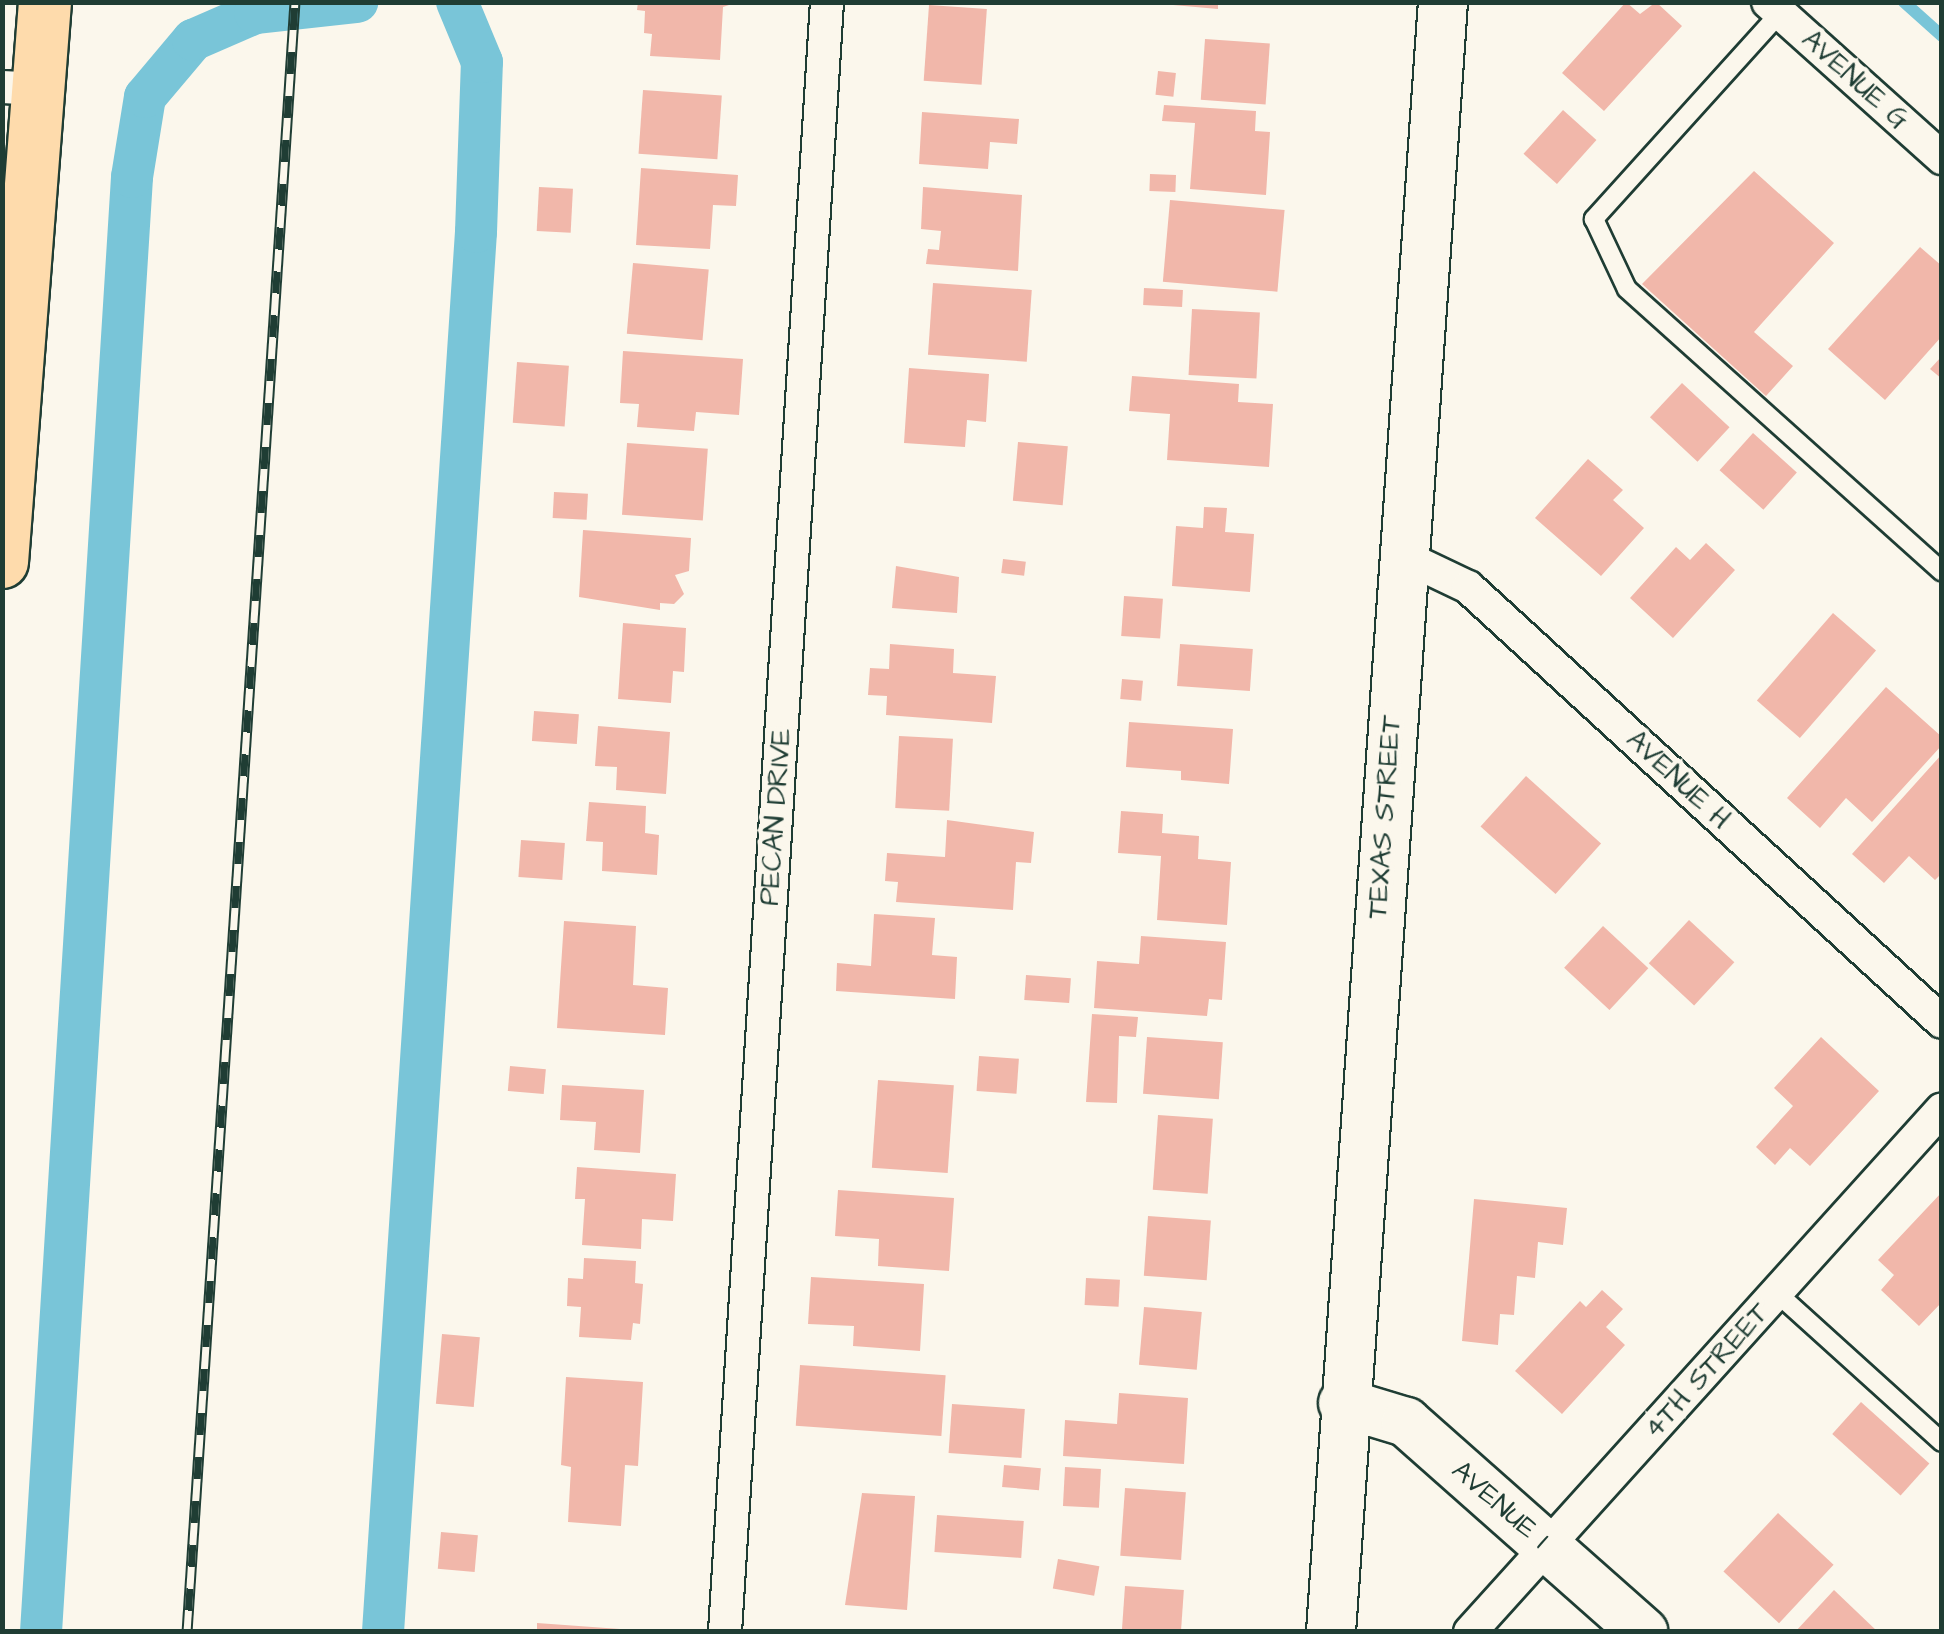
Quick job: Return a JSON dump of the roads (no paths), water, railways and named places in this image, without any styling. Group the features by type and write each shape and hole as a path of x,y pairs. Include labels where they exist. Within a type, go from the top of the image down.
{"main road":[{"path":"2,562 19,88 46,2"}],"street":[{"name":"PECAN DRIVE","path":"725,1632 827,2"},
{"name":"TEXAS STREET","path":"1331,1632 1343,1402 1442,2"},
{"name":"AVENUE G","path":"1774,8 1942,158"},
{"name":"AVENUE H","path":"1404,556 1468,586 1942,1022"},
{"name":"4TH STREET","path":"1470,1632 1942,1110"},
{"name":"AVENUE I","path":"1343,1402 1406,1422 1643,1632"}],"lane":[{"path":"1774,8 1594,219 1627,289 1942,572"},
{"path":"1777,1293 1942,1442"}],"waterway":[{"path":"41,1632 132,177 145,97 193,40 255,13 357,2"},
{"path":"383,1632 476,232 482,62 457,2"},
{"path":"1904,2 1942,36"}],"railway":[{"path":"187,1632 295,2"}]}
